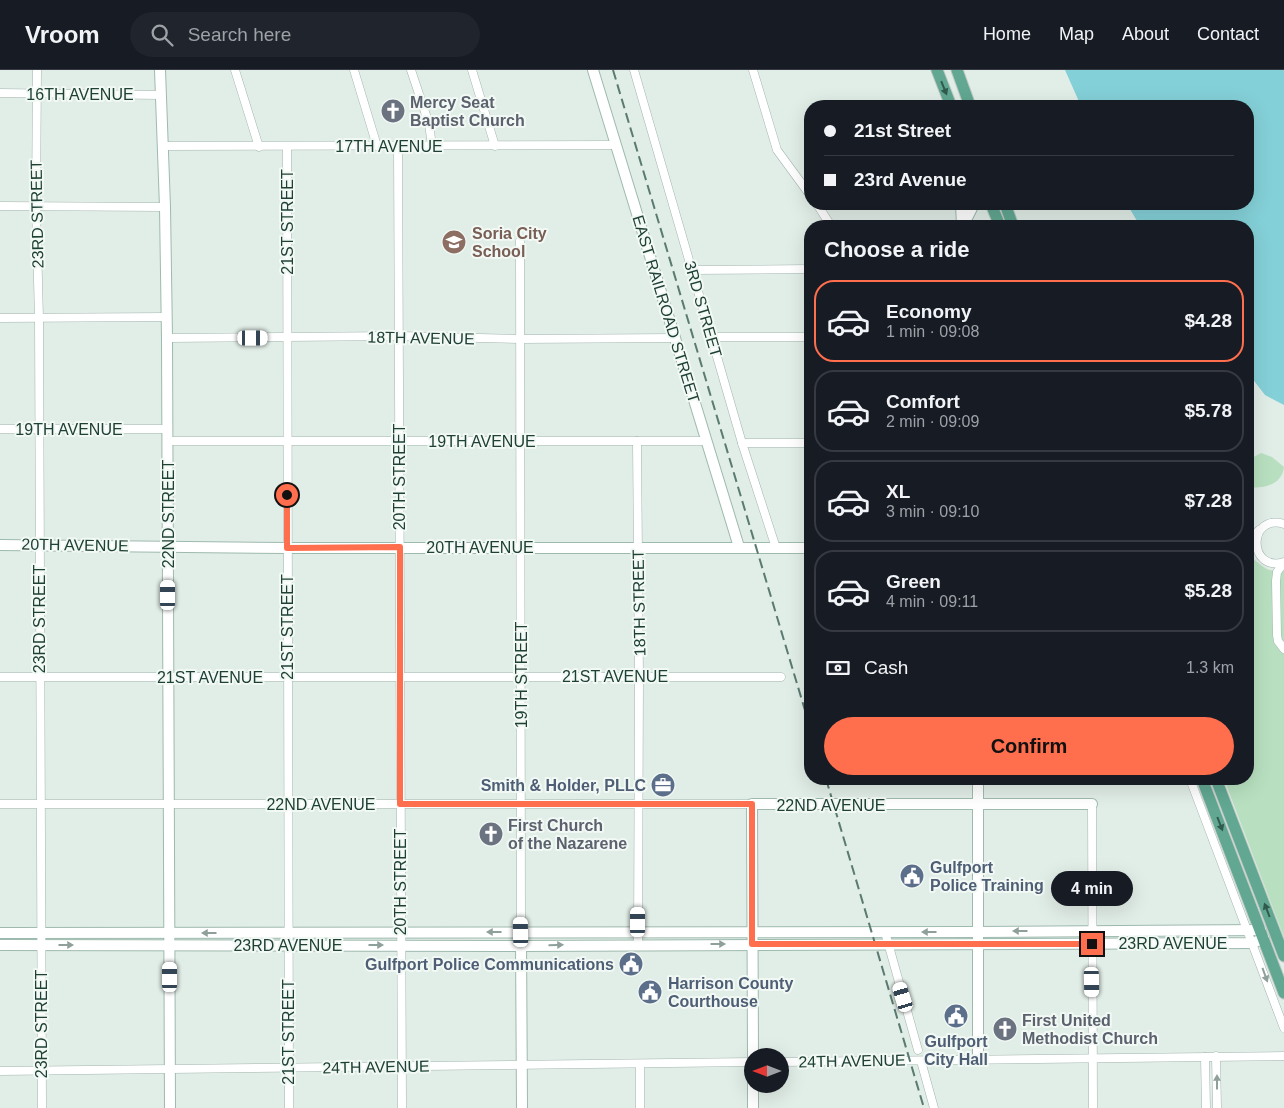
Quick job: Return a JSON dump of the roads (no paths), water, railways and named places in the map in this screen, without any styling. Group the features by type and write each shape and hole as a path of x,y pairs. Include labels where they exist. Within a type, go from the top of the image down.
{"main road":[{"path":"937,70 949,100"},
{"path":"957,70 968,100"},
{"path":"1204,785 1259,937 1284,993"},
{"path":"1218,785 1284,956"}],"street":[{"name":"23RD STREET","path":"37,70 36,206 39,318 42,1108"},
{"name":"22ND STREET","path":"160,70 165,207 168,429 170,1108"},
{"path":"235,70 259,147"},
{"path":"354,70 377,146"},
{"path":"410,70 428,124 432,146"},
{"path":"472,70 495,146"},
{"name":"EAST RAILROAD STREET","path":"593,70 739,547"},
{"name":"3RD STREET","path":"634,70 742,443 776,548"},
{"path":"753,70 777,150 804,187"},
{"name":"16TH AVENUE","path":"0,93 160,95"},
{"name":"17TH AVENUE","path":"163,146 616,145"},
{"name":"20TH STREET","path":"398,146 402,1108"},
{"name":"21ST STREET","path":"286,147 289,1108"},
{"path":"0,206 165,207"},
{"name":"19TH STREET","path":"520,241 522,1108"},
{"path":"692,270 804,269"},
{"path":"0,318 166,318"},
{"name":"18TH AVENUE","path":"167,338 399,336 520,339 675,338"},
{"path":"711,338 804,337"},
{"name":"19TH AVENUE","path":"0,429 168,429"},
{"name":"19TH AVENUE","path":"168,441 705,441"},
{"name":"18TH STREET","path":"637,441 639,676 638,944"},
{"path":"742,443 804,443"},
{"path":"1254,534 1270,523 1283,523"},
{"path":"1261,529 1256,542 1276,581"},
{"name":"20TH AVENUE","path":"0,545 287,548 804,548"},
{"path":"1254,553 1276,564 1284,563"},
{"path":"1284,563 1277,572 1276,581 1277,635 1278,641 1284,649"},
{"name":"21ST AVENUE","path":"0,677 781,677"},
{"path":"978,785 978,1059"},
{"path":"1192,785 1248,930"},
{"name":"22ND AVENUE","path":"0,804 1092,804"},
{"path":"752,804 752,1048"},
{"path":"1092,804 1093,1108"},
{"name":"23RD AVENUE","path":"0,932 978,932 1248,930 1259,937"},
{"path":"1049,944 1055,931"},
{"path":"885,932 887,945 918,1050"},
{"path":"1259,937 1284,1028"},
{"name":"23RD AVENUE","path":"0,945 1092,944 1259,937"},
{"path":"1205,1056 1206,1108"},
{"path":"1216,1056 1216,1108"},
{"name":"24TH AVENUE","path":"789,1062 1284,1056"},
{"path":"921,1061 934,1108"},
{"name":"24TH AVENUE","path":"0,1071 744,1062"},
{"path":"640,1064 640,1108"},
{"path":"753,1093 753,1108"}],"water":[{"path":"1065,70 1284,70 1284,405 1265,395 1254,381 1254,220 1136,220 1131,210 1254,210 1254,100 1078,100"}],"railway":[{"path":"613,70 804,707"},
{"path":"828,785 924,1108"}],"place":[{"name":"Mercy Seat Baptist Church","path":"393,111"},
{"name":"Soria City School","path":"454,242"},
{"name":"Smith & Holder, PLLC","path":"663,785"},
{"name":"First Church of the Nazarene","path":"491,834"},
{"name":"Gulfport Police Training","path":"912,876"},
{"name":"Gulfport Police Communications","path":"631,964"},
{"name":"Harrison County Courthouse","path":"650,992"},
{"name":"Gulfport City Hall","path":"956,1016"},
{"name":"First United Methodist Church","path":"1005,1029"}]}
